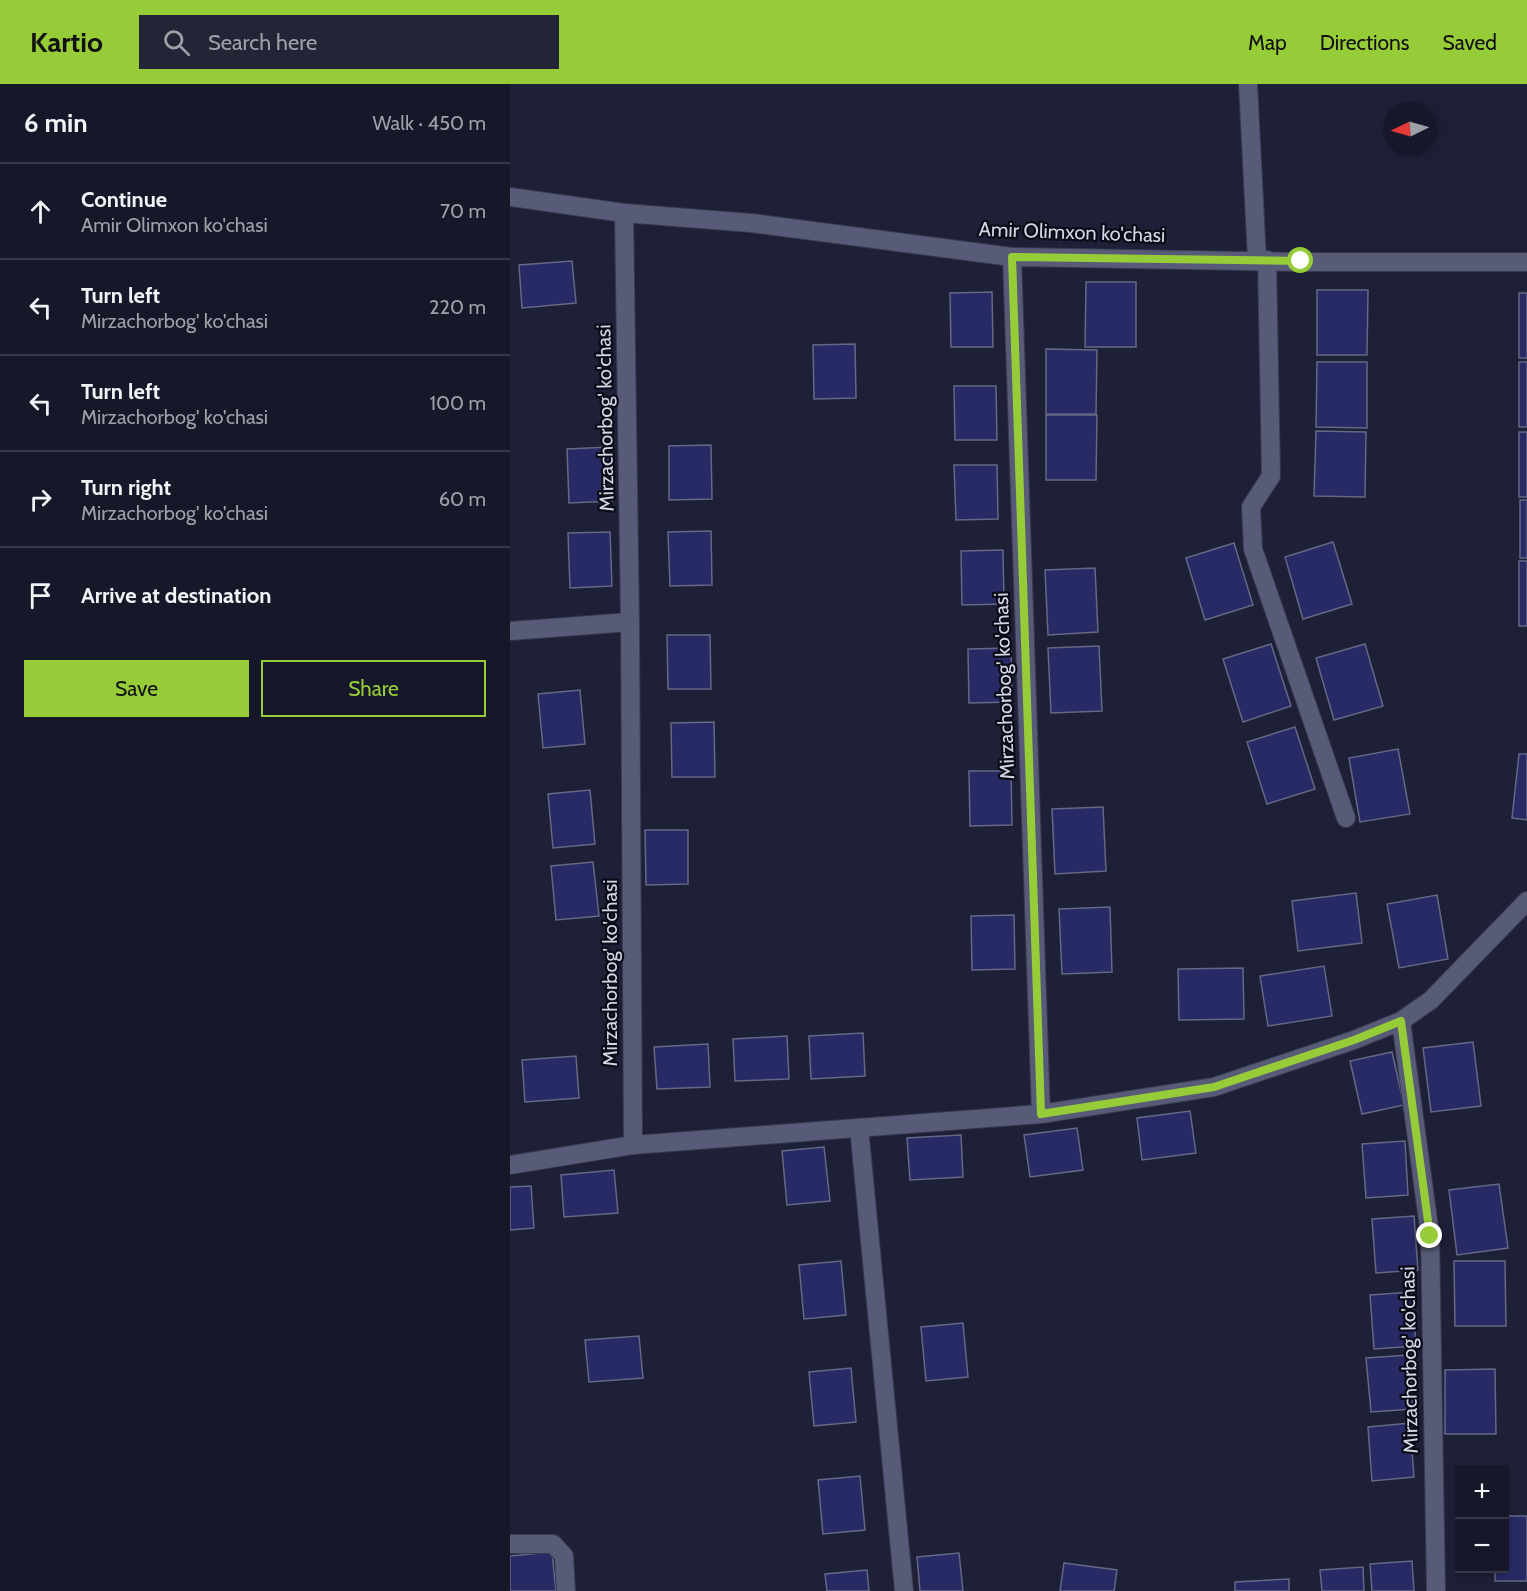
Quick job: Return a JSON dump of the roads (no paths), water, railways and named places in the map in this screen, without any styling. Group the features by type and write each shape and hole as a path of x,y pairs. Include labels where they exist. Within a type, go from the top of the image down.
{"street":[{"path":"1248,84 1262,260 1272,476 1251,507 1253,549 1346,818"},
{"name":"Amir Olimxon ko'chasi","path":"510,197 624,213 751,223 1012,257 1527,262"},
{"name":"Mirzachorbog' ko'chasi","path":"624,213 630,622 633,1145"},
{"name":"Mirzachorbog' ko'chasi","path":"1012,257 1041,1114"},
{"path":"510,631 630,622"},
{"path":"510,1165 633,1145 1041,1114 1214,1087 1354,1040 1401,1021 1431,1000 1527,901"},
{"name":"Mirzachorbog' ko'chasi","path":"1401,1021 1430,1236 1436,1591"},
{"path":"859,1128 904,1591"},
{"path":"510,1544 553,1544 564,1556 566,1591"}]}
